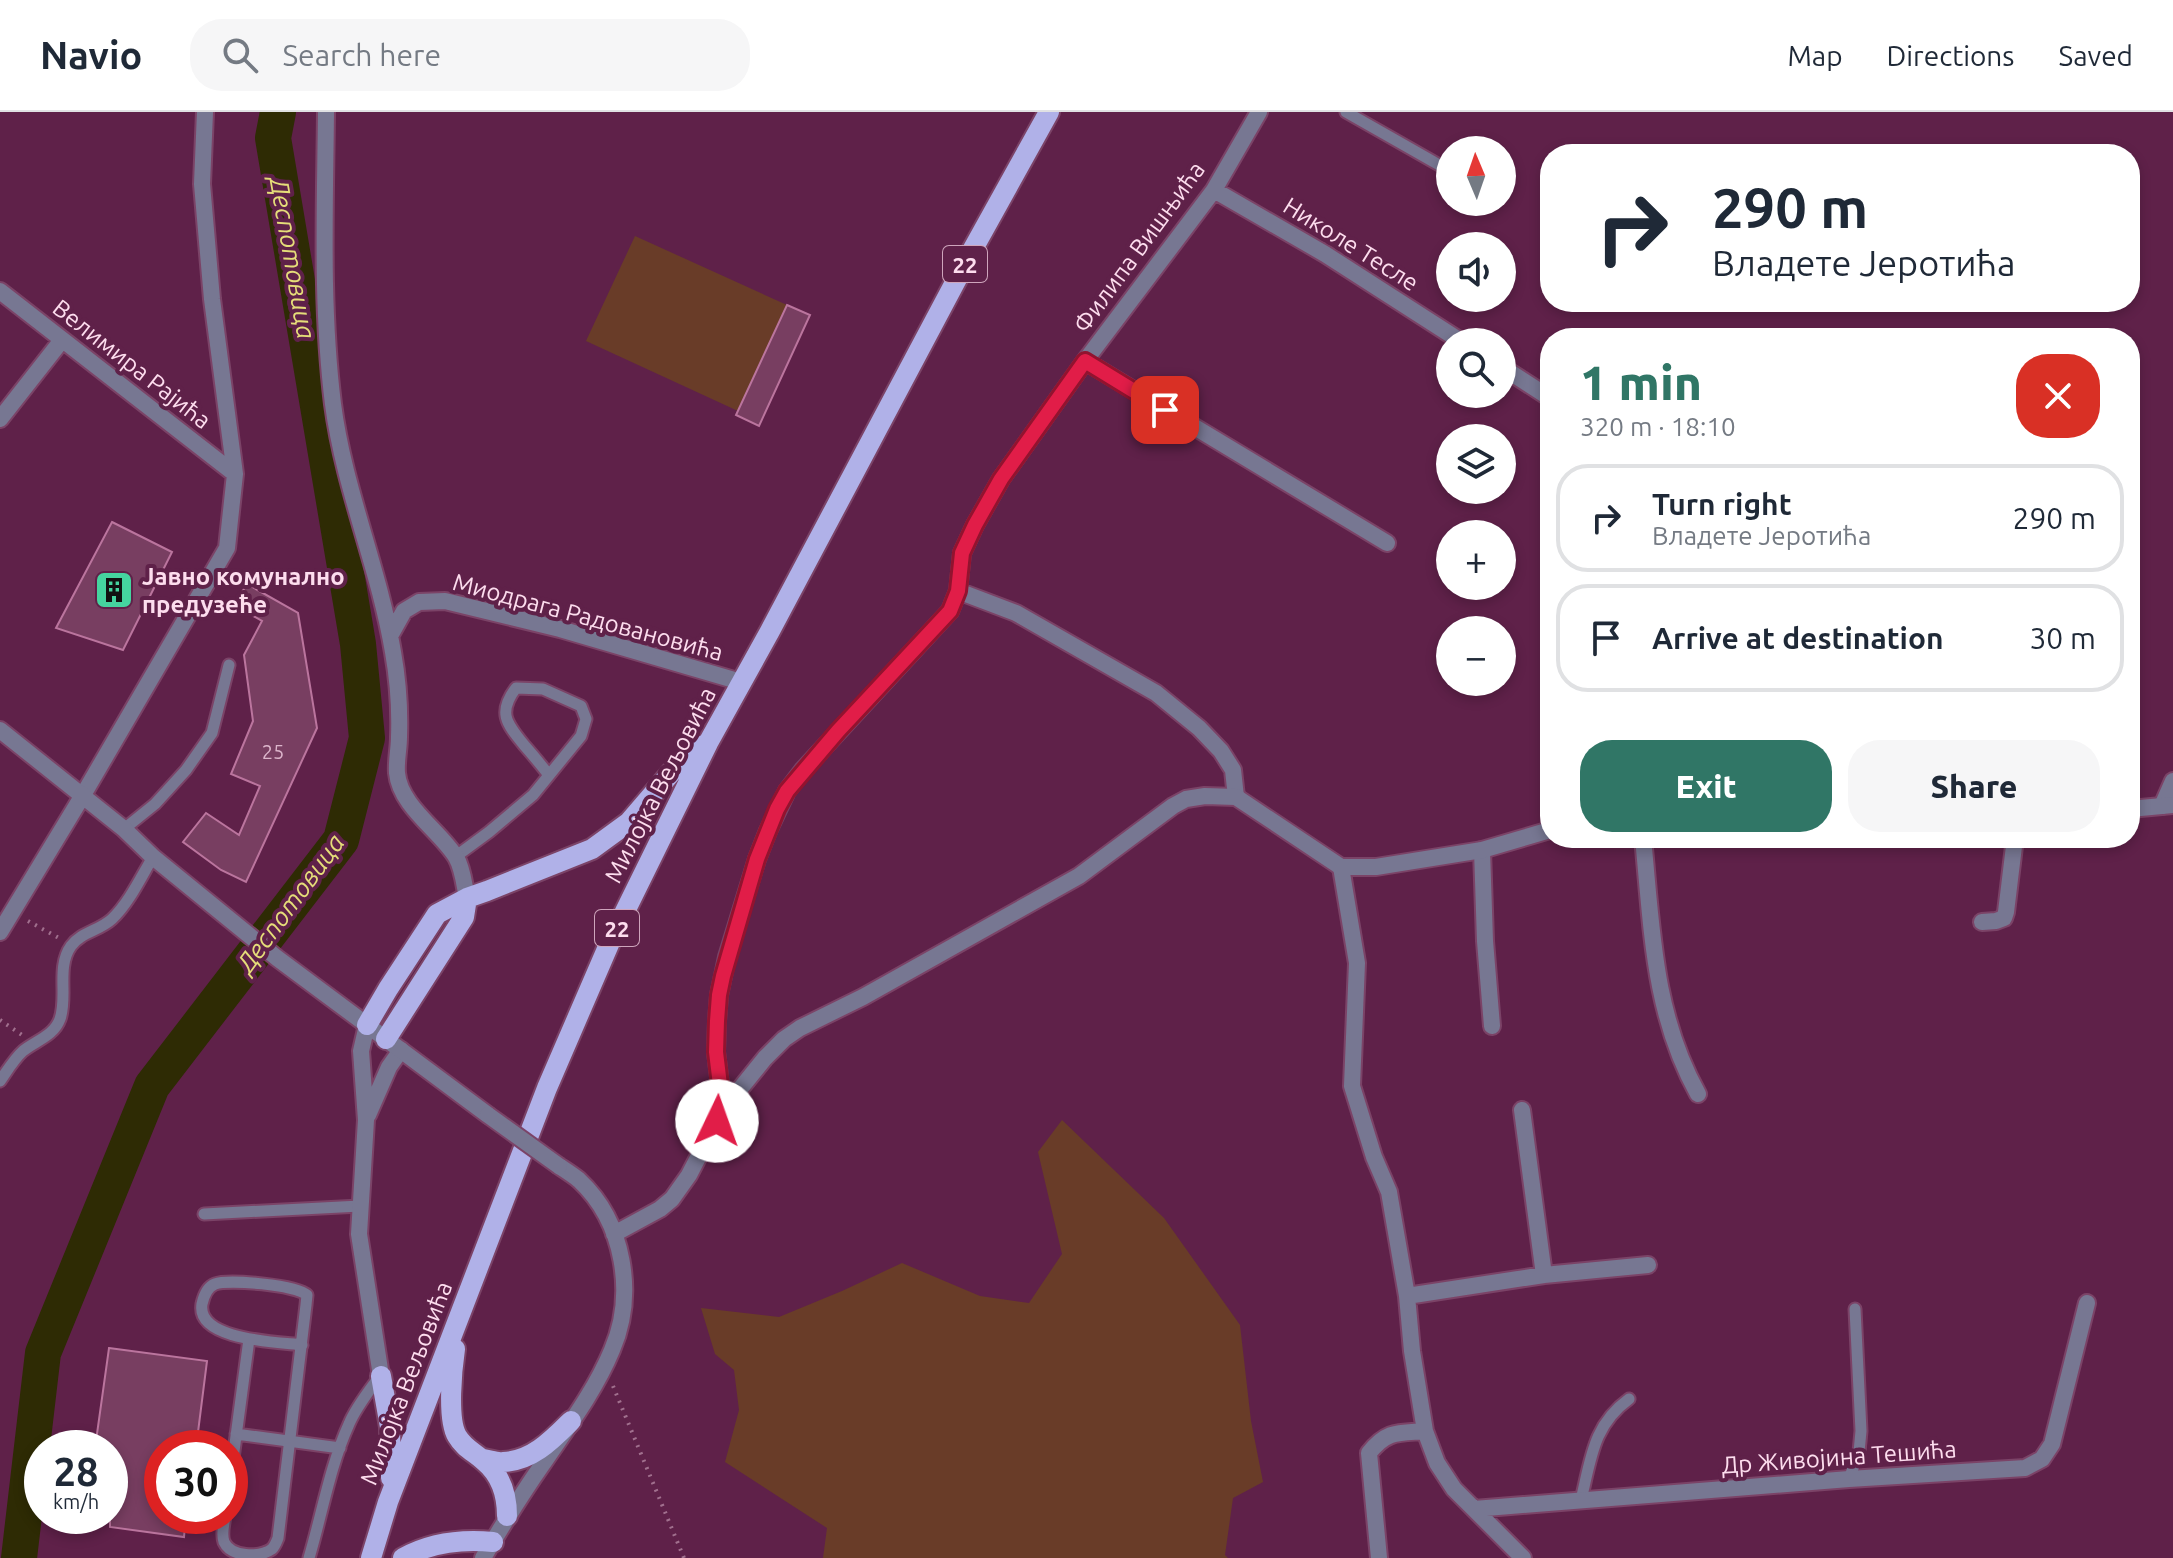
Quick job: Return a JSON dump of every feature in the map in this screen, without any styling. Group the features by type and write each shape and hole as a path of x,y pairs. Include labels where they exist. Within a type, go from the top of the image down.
{"main road":[{"name":"Милојка Вељовића","path":"371,1558 388,1502 547,1088 598,969 708,743 1049,112"},
{"path":"367,1025 437,914 467,898 573,857 611,836 629,822 677,766 708,743"},
{"path":"394,1045 464,917 467,898"},
{"path":"460,1315 454,1356 452,1423 456,1434 471,1453 483,1459 504,1462 526,1457 545,1447 571,1421"},
{"path":"381,1376 391,1443 388,1502"},
{"path":"483,1459 496,1474 507,1499 507,1516"},
{"path":"403,1558 422,1548 472,1540 488,1550"}],"street":[{"path":"0,932 227,548 235,474 212,299 202,184 205,112"},
{"path":"326,112 326,339 348,483 390,636 398,688 397,775 419,814 455,857 467,898"},
{"name":"Филипа Вишњића","path":"717,1121 720,1085 716,1052 719,995 727,957 757,859 777,809 803,770 950,611 958,591 962,553 1001,479 1214,190 1259,112"},
{"name":"Николе Тесле","path":"1214,190 1325,254 1440,328"},
{"name":"Велимира Рајића","path":"0,291 235,474"},
{"path":"0,419 62,340"},
{"path":"1085,361 1387,543"},
{"path":"1516,376 1540,392"},
{"path":"958,591 1016,613 1156,693 1199,728 1221,751 1233,770 1236,797"},
{"name":"Миодрага Радовановића","path":"390,636 404,611 419,602 445,601 560,629 741,682"},
{"path":"0,730 83,795 153,857 277,958 578,1179 601,1207 614,1234 623,1268 625,1299 618,1335 605,1366 488,1550"},
{"path":"2140,808 2168,805 2173,781"},
{"path":"614,1234 672,1199 689,1175 717,1121 765,1058 784,1039 1079,876 1186,799 1236,797 1341,867 1376,867 1482,850 1540,833"},
{"path":"1644,848 1657,978 1682,1066 1698,1094"},
{"path":"1982,922 2004,918 2014,848"},
{"path":"1482,850 1492,1026"},
{"path":"1341,867 1357,963 1352,1086 1374,1157 1389,1192 1425,1431 1437,1463 1454,1489 1523,1558"},
{"path":"367,1025 361,1051 366,1120 359,1234 381,1376"},
{"path":"366,1120 389,1067 394,1045"},
{"path":"1522,1110 1544,1275"},
{"path":"1407,1296 1544,1275 1648,1265"},
{"name":"Др Живојина Тешића","path":"1474,1509 2025,1468 2042,1459 2052,1444 2087,1303"},
{"path":"1379,1558 1369,1453 1379,1440 1390,1434 1425,1431"}],"lane":[{"path":"1346,112 1436,163"},
{"path":"124,829 155,804 186,770 212,733 229,665"},
{"path":"455,857 533,795 581,736 586,719 581,706 543,689 516,688 505,709 508,724 549,775"},
{"path":"0,1081 21,1052 49,1034 60,1020 65,955 72,944 112,919 153,857"},
{"path":"204,1214 360,1206"},
{"path":"223,1534 225,1544 231,1551 242,1555 274,1548 278,1538 302,1345 307,1295 291,1287 230,1282 216,1283 208,1289 201,1309 204,1319 215,1329 249,1339 302,1345"},
{"path":"1849,1479 1859,1452 1861,1431 1855,1309"},
{"path":"237,1430 249,1339"},
{"path":"309,1558 349,1423 381,1376"},
{"path":"1581,1500 1603,1425 1615,1409 1629,1399"},
{"path":"248,1436 340,1448"}],"path":[{"path":"12,913 72,944"},
{"path":"0,1020 34,1044"},
{"path":"605,1366 684,1558"}],"shaded area":[{"path":"635,236 787,305 738,411 586,341"},
{"path":"1062,1120 1164,1218 1240,1325 1251,1421 1263,1482 1233,1498 1225,1555 1228,1558 823,1558 827,1528 725,1462 739,1410 734,1370 715,1354 701,1308 779,1317 902,1263 980,1296 1029,1303 1062,1254 1038,1152"}],"building":[{"path":"787,305 810,315 759,426 736,415"},
{"name":"Јавно комунално предузеће","path":"112,522 172,552 123,650 56,628"},
{"path":"247,584 298,613 317,728 246,882 221,870 183,842 206,813 239,835 260,786 231,774 253,721 244,655 262,621 234,605"},
{"path":"109,1348 207,1361 198,1430 144,1430 144,1532 128,1529 128,1430 98,1430"}],"waterway":[{"name":"Деспотовица","path":"19,1558 43,1353 152,1086 341,840 367,738 358,644 273,138 278,112"}],"place":[{"name":"Јавно комунално предузеће","path":"114,590"}],"route":[{"path":"717,1121 720,1085 716,1052 717,1021 727,957 757,859 787,791 838,731 950,611 958,591 962,553 975,525 1001,479 1085,361 1165,410"}]}
